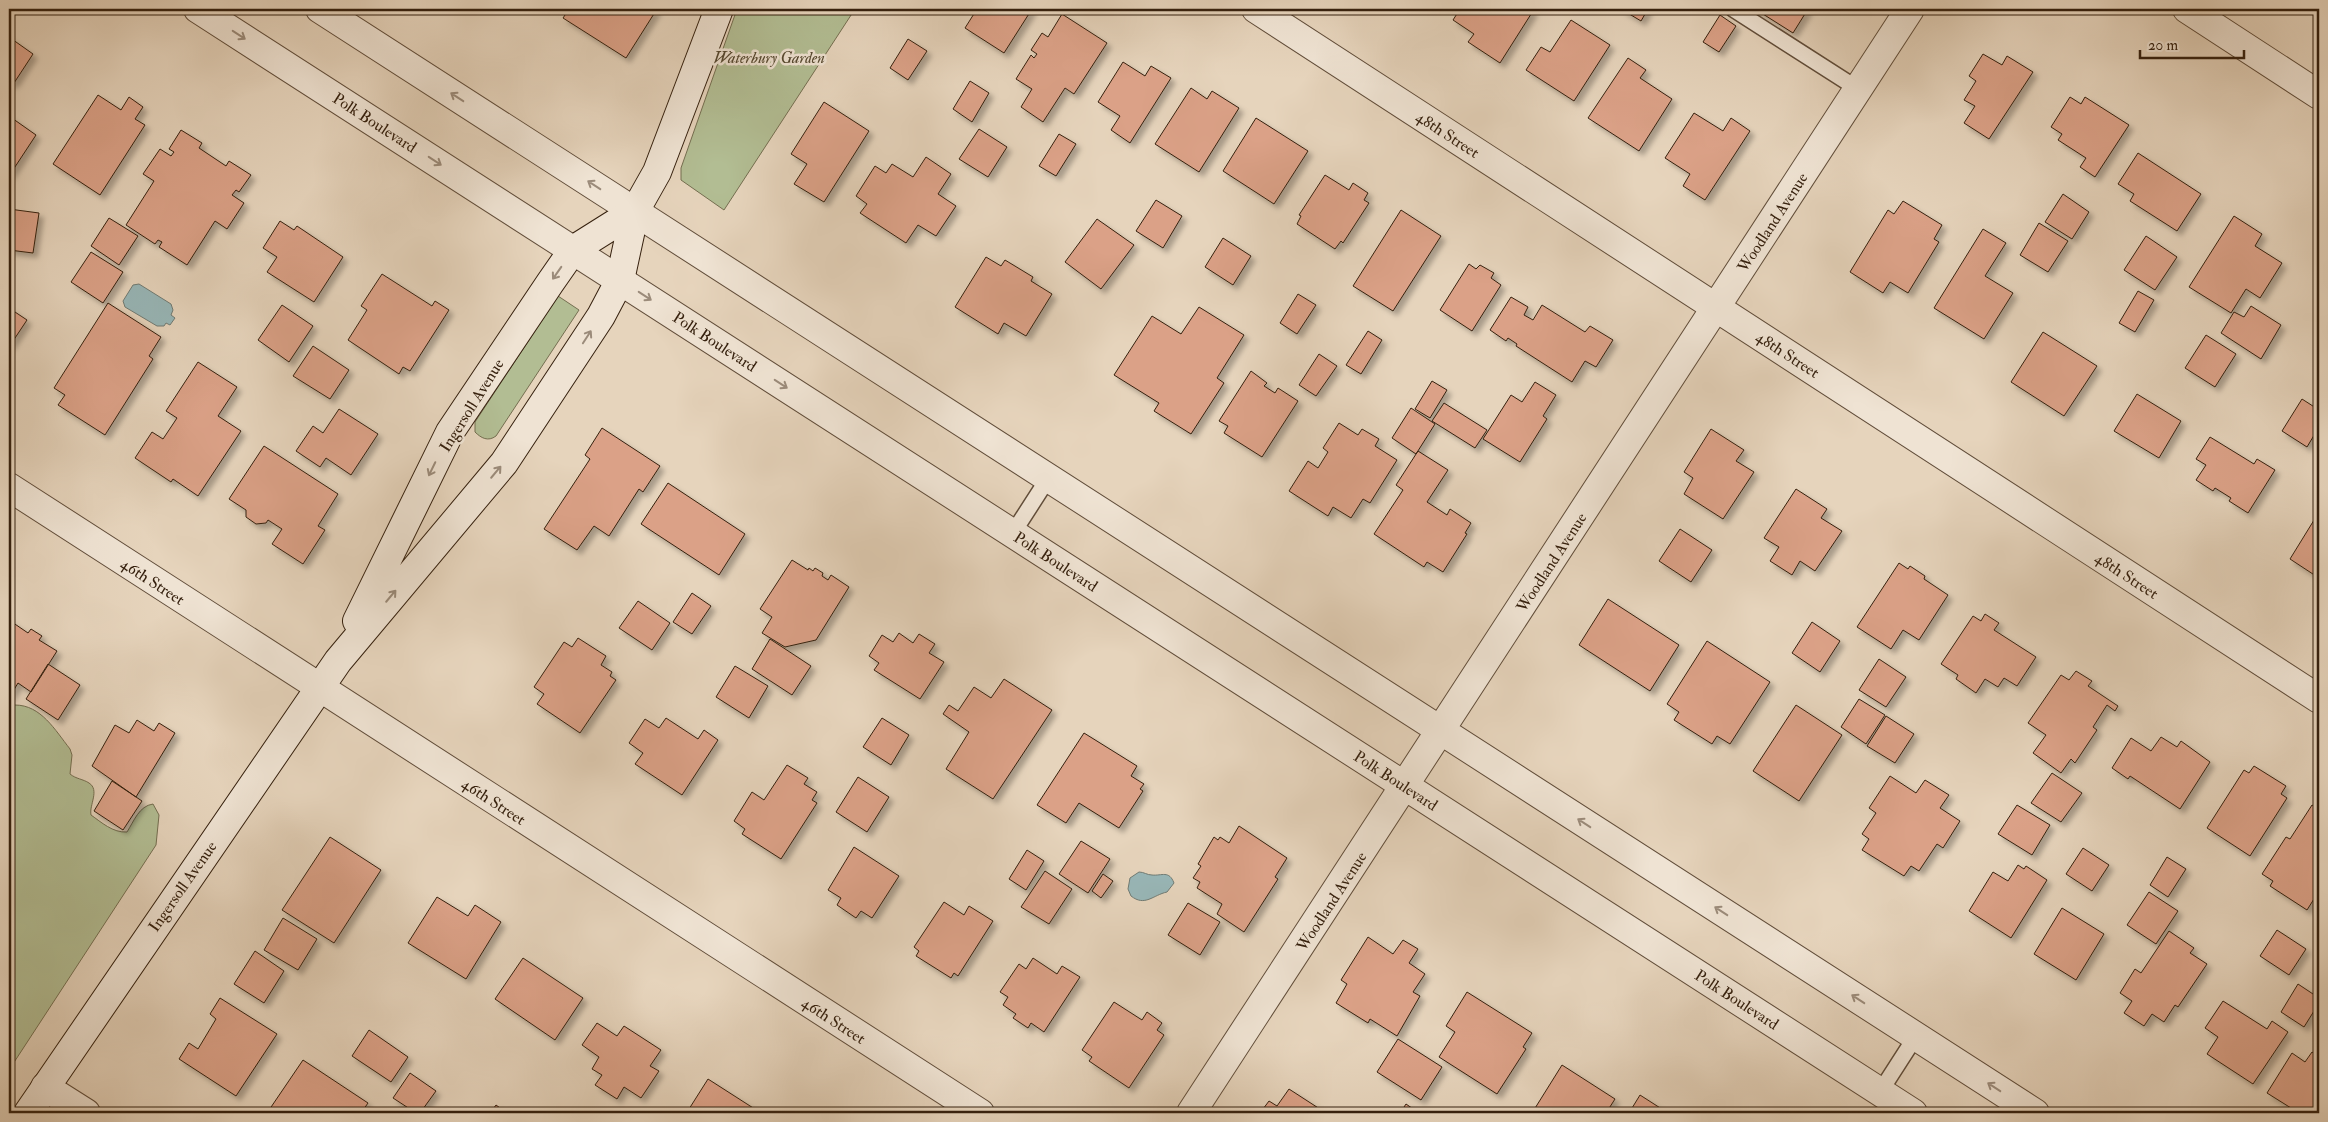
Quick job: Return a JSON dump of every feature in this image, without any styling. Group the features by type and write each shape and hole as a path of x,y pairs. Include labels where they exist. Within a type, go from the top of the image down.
{"street":[{"name":"Polk Boulevard","path":"198,9 1913,1113"},
{"path":"320,9 2035,1113"},
{"name":"Ingersoll Avenue","path":"28,1113 318,688 338,661 504,463 601,316 620,280 635,211 657,172 719,9"},
{"name":"48th Street","path":"1256,9 2319,699"},
{"name":"Woodland Avenue","path":"1191,1113 1406,786 1910,9"},
{"path":"2187,9 2319,95"},
{"name":"Ingersoll Avenue","path":"338,661 450,432 573,250 635,211"},
{"name":"46th Street","path":"9,487 318,688 980,1113"},
{"path":"45,1087 86,1113"}],"lane":[{"path":"1733,9 1858,89"},
{"path":"1013,533 1049,477"},
{"path":"1880,1092 1916,1036"}],"green space":[{"name":"Waterbury Garden","path":"737,9 855,9 724,210 681,180 681,168"},
{"path":"558,296 579,310 496,436 490,439 482,437 475,432 475,422"},
{"path":"15,705 24,706 40,714 70,749 72,755 70,774 89,783 94,790 91,815 112,829 127,832 140,811 148,805 153,804 159,815 156,845 9,1070 9,709"}],"water":[{"path":"139,284 171,304 173,310 171,315 175,318 170,325 166,323 164,326 157,326 125,307 123,301 133,285"},
{"path":"1139,872 1150,875 1165,874 1170,876 1174,883 1167,892 1145,900 1136,899 1131,896 1128,889 1130,878"}],"building":[{"path":"569,9 657,9 626,58 563,18"},
{"path":"977,9 1032,9 1004,53 965,28"},
{"path":"1460,9 1530,9 1533,11 1500,63 1468,42 1474,34 1453,20"},
{"path":"1621,9 1648,9 1641,21"},
{"path":"1755,9 1808,9 1793,33"},
{"path":"1062,14 1107,43 1074,94 1065,88 1043,122 1021,107 1032,89 1016,79 1031,55 1034,58 1037,54 1031,50 1042,33 1048,37"},
{"path":"1720,15 1736,26 1719,52 1703,42"},
{"path":"1571,20 1610,45 1574,101 1526,70 1541,47 1550,52"},
{"path":"9,37 33,54 14,83 11,82 9,86"},
{"path":"908,39 927,51 908,80 890,68"},
{"path":"1983,54 2002,65 2007,56 2033,72 1989,139 1964,123 1975,106 1964,100 1976,81 1969,76"},
{"path":"1628,58 1646,70 1640,78 1672,99 1639,151 1588,118"},
{"path":"1123,62 1145,76 1151,66 1171,78 1130,143 1111,130 1120,116 1098,102"},
{"path":"970,81 989,93 972,122 953,109"},
{"path":"1191,88 1207,99 1212,91 1239,108 1199,172 1155,144"},
{"path":"98,95 121,110 129,97 143,107 135,119 145,125 100,195 53,164"},
{"path":"2070,97 2081,104 2085,97 2129,125 2095,177 2080,167 2086,158 2058,140 2062,134 2051,127"},
{"path":"824,102 869,131 824,202 794,184 807,164 791,154"},
{"path":"1694,113 1723,131 1731,118 1750,131 1705,200 1683,186 1690,174 1665,158"},
{"path":"9,116 36,135 9,176"},
{"path":"1256,118 1308,151 1274,204 1223,171"},
{"path":"979,129 1007,147 988,177 959,159"},
{"path":"181,130 202,143 199,148 226,166 229,161 251,175 239,192 236,190 232,195 244,203 227,229 215,221 187,265 159,247 162,242 158,240 155,244 126,225 154,181 143,174 160,149 171,156 174,152 169,149"},
{"path":"1059,134 1076,144 1056,176 1039,166"},
{"path":"2138,153 2201,194 2177,231 2130,201 2134,194 2118,184"},
{"path":"926,157 951,174 938,194 956,206 936,236 918,225 906,243 860,213 867,204 856,196 875,166 886,173 892,164 913,177"},
{"path":"1325,175 1349,190 1353,183 1368,193 1364,200 1369,203 1343,243 1341,241 1335,249 1297,224 1301,216 1299,215"},
{"path":"2063,194 2089,212 2072,239 2045,222"},
{"path":"1156,200 1182,216 1163,248 1136,231"},
{"path":"1903,201 1942,225 1934,239 1939,242 1908,293 1890,282 1883,293 1850,272 1888,210 1894,214"},
{"path":"9,209 39,213 33,253 9,250"},
{"path":"1401,210 1441,236 1393,311 1353,286"},
{"path":"2234,216 2262,234 2255,246 2282,263 2260,298 2246,289 2231,313 2189,287"},
{"path":"109,218 138,236 119,265 91,246"},
{"path":"1097,219 1134,245 1101,289 1065,262"},
{"path":"280,221 294,230 297,226 343,257 314,302 267,272 277,257 263,248"},
{"path":"2039,223 2068,241 2048,272 2020,255"},
{"path":"1983,229 2006,243 1985,276 2013,293 1984,339 1934,308"},
{"path":"2146,236 2177,257 2155,290 2124,270"},
{"path":"1223,238 1251,256 1233,285 1205,267"},
{"path":"91,252 123,272 103,303 71,282"},
{"path":"986,257 1001,266 1005,260 1033,277 1031,281 1052,294 1026,336 1004,323 998,334 955,307"},
{"path":"1469,264 1476,269 1480,265 1494,273 1491,278 1501,285 1472,331 1440,310"},
{"path":"382,274 432,306 435,301 449,310 410,371 403,367 399,374 348,340 367,310 361,306"},
{"path":"2138,291 2154,300 2135,332 2119,323"},
{"path":"1298,294 1316,305 1297,334 1280,323"},
{"path":"1511,297 1528,307 1524,315 1533,320 1542,305 1585,332 1590,326 1613,340 1596,367 1585,361 1572,382 1516,346 1517,344 1508,338 1506,341 1490,330"},
{"path":"108,303 161,337 149,356 153,359 105,435 58,405 65,395 54,388"},
{"path":"282,305 313,326 289,362 258,340"},
{"path":"2251,306 2281,325 2261,359 2221,333 2234,312 2244,317"},
{"path":"1199,307 1244,335 1217,378 1224,383 1191,434 1154,411 1159,403 1114,375 1152,316 1181,334"},
{"path":"9,308 27,320 9,347"},
{"path":"1368,331 1382,340 1361,374 1346,365"},
{"path":"2043,332 2097,366 2064,416 2011,382"},
{"path":"2206,335 2236,354 2215,387 2185,368"},
{"path":"313,346 349,370 330,399 293,376"},
{"path":"1319,354 1337,366 1316,396 1299,385"},
{"path":"198,362 237,387 218,416 241,431 198,496 173,479 171,482 135,458 152,432 163,439 177,418 166,411"},
{"path":"1251,371 1267,383 1264,386 1275,393 1278,388 1298,401 1262,457 1224,433 1228,426 1219,421"},
{"path":"1432,381 1447,390 1430,418 1415,409"},
{"path":"1535,382 1556,395 1543,416 1547,419 1520,462 1483,439 1511,395 1522,402"},
{"path":"2137,394 2181,421 2159,458 2114,431"},
{"path":"2302,399 2319,410 2319,427 2307,447 2282,431"},
{"path":"1444,403 1487,430 1475,448 1432,421"},
{"path":"1411,408 1435,424 1416,454 1392,438"},
{"path":"339,409 378,434 351,475 326,458 320,467 296,451 313,426 323,433"},
{"path":"1339,423 1358,435 1362,429 1379,439 1375,446 1397,460 1370,503 1363,499 1351,518 1333,507 1328,516 1289,491 1308,461 1318,468 1328,452 1323,448"},
{"path":"602,428 660,466 643,492 639,489 609,536 594,526 577,550 544,529 590,459 585,455"},
{"path":"1711,429 1744,450 1736,461 1754,472 1723,519 1684,494 1693,478 1684,472"},
{"path":"2210,437 2254,464 2257,459 2275,470 2248,513 2229,501 2231,498 2215,488 2213,491 2196,480 2206,465 2196,459"},
{"path":"264,446 338,494 318,526 325,530 303,564 272,544 282,529 268,520 266,523 256,524 246,517 246,510 229,499"},
{"path":"1418,451 1448,470 1427,502 1447,515 1450,509 1471,523 1465,533 1467,534 1443,572 1427,562 1424,567 1374,534 1403,490 1396,485"},
{"path":"668,483 745,534 719,575 641,524"},
{"path":"1796,489 1827,509 1821,518 1842,531 1815,571 1800,561 1792,575 1770,561 1779,547 1764,538"},
{"path":"2319,512 2319,578 2290,559"},
{"path":"1680,529 1712,550 1691,582 1659,561"},
{"path":"792,560 808,570 809,568 813,571 815,568 823,573 822,576 828,580 831,575 849,587 816,640 785,647 762,633 772,617 760,609"},
{"path":"1899,563 1908,569 1910,566 1925,576 1924,579 1948,595 1919,640 1903,630 1891,649 1857,627"},
{"path":"692,593 711,606 692,634 673,622"},
{"path":"1608,599 1679,645 1650,691 1579,645"},
{"path":"638,601 670,623 652,650 619,628"},
{"path":"1985,614 1999,623 1994,630 2036,657 2017,686 2004,678 1998,687 1985,679 1976,693 1956,679 1958,675 1941,664 1973,616 1981,621"},
{"path":"9,620 28,633 31,629 42,636 39,640 57,651 31,692 18,683 9,698"},
{"path":"1812,622 1840,641 1820,672 1792,653"},
{"path":"899,633 913,643 919,634 935,644 929,653 944,662 920,699 874,670 879,663 869,656 882,635 893,642"},
{"path":"578,638 606,656 601,665 612,672 610,676 616,680 580,733 537,704 544,694 534,687 564,642 572,647"},
{"path":"770,639 811,666 792,695 752,669"},
{"path":"1707,641 1770,682 1730,744 1717,736 1712,744 1674,720 1679,712 1667,704"},
{"path":"1879,659 1906,677 1886,707 1859,690"},
{"path":"48,664 80,685 58,720 26,699"},
{"path":"735,666 768,686 749,718 716,697"},
{"path":"2076,671 2092,681 2088,686 2118,706 2115,711 2107,705 2093,727 2097,730 2075,763 2071,759 2061,773 2033,753 2046,735 2028,723 2061,675 2069,680"},
{"path":"1004,679 1052,710 993,799 946,769 969,732 943,714 949,705 958,711 974,687 991,698"},
{"path":"1859,699 1885,715 1866,744 1841,727"},
{"path":"1796,705 1842,735 1799,801 1753,771"},
{"path":"1886,716 1914,734 1895,763 1867,746"},
{"path":"666,718 698,739 704,730 718,740 682,795 635,764 643,753 629,743 645,719 659,728"},
{"path":"882,718 909,735 891,765 863,747"},
{"path":"137,720 154,731 159,723 175,733 136,797 92,766 115,725 129,733"},
{"path":"1084,733 1137,766 1131,776 1144,784 1140,789 1143,791 1119,828 1079,803 1066,823 1037,805"},
{"path":"2161,737 2177,747 2181,741 2210,762 2180,809 2130,776 2128,779 2112,768 2131,738 2151,751"},
{"path":"787,765 808,778 804,784 817,792 812,800 817,803 781,859 742,834 745,829 734,821 752,792 764,800"},
{"path":"2254,766 2286,786 2281,794 2287,798 2250,856 2207,828 2244,770 2249,773"},
{"path":"2052,773 2082,793 2061,822 2031,803"},
{"path":"1890,776 1916,793 1925,780 1949,795 1940,808 1960,821 1943,848 1937,844 1919,871 1911,866 1904,876 1862,850 1869,839 1862,834 1876,813 1869,808"},
{"path":"858,777 889,797 867,832 836,812"},
{"path":"112,781 142,801 123,830 94,811"},
{"path":"2017,805 2050,825 2032,855 1998,834"},
{"path":"2312,805 2319,809 2319,891 2307,910 2270,886 2273,881 2262,874 2286,837 2290,839"},
{"path":"1239,826 1287,858 1275,877 1278,879 1244,932 1217,914 1222,904 1197,888 1200,882 1193,878 1201,866 1198,864 1214,837 1218,840 1220,837 1229,843"},
{"path":"330,837 381,870 334,943 282,910"},
{"path":"1081,841 1110,859 1088,893 1059,874"},
{"path":"854,847 899,876 872,918 861,911 856,918 837,905 841,898 828,890"},
{"path":"2083,848 2109,865 2092,891 2066,874"},
{"path":"1027,850 1044,861 1026,890 1009,879"},
{"path":"2167,857 2186,869 2168,897 2150,885"},
{"path":"2018,865 2024,869 2026,866 2047,880 2011,938 1969,911 1993,872 2008,881"},
{"path":"1045,871 1072,889 1049,924 1021,907"},
{"path":"1103,874 1113,881 1101,898 1092,891"},
{"path":"2149,892 2178,911 2156,944 2127,925"},
{"path":"437,897 468,916 475,905 501,922 466,979 408,943"},
{"path":"944,902 964,915 969,906 993,921 958,976 954,973 951,978 916,956 919,951 914,947"},
{"path":"1188,903 1220,922 1200,955 1168,935"},
{"path":"2062,908 2104,934 2076,980 2034,954"},
{"path":"283,918 317,939 298,970 264,950"},
{"path":"2277,930 2306,949 2289,975 2260,956"},
{"path":"2169,931 2194,948 2190,953 2207,964 2178,1007 2175,1005 2164,1022 2152,1014 2144,1026 2124,1013 2132,1001 2120,993 2135,969 2141,973"},
{"path":"1368,937 1393,954 1403,940 1418,949 1409,963 1425,974 1413,992 1420,996 1397,1036 1370,1019 1368,1023 1336,1003 1347,984 1341,980"},
{"path":"255,951 284,971 264,1003 234,984"},
{"path":"523,958 583,998 555,1040 495,999"},
{"path":"1033,958 1057,974 1062,966 1080,977 1044,1032 1031,1023 1028,1028 1013,1018 1016,1014 1003,1005 1008,997 1000,992 1019,964 1026,969"},
{"path":"2298,984 2319,998 2319,1003 2304,1027 2281,1012"},
{"path":"1467,992 1532,1033 1523,1047 1526,1049 1497,1094 1439,1057 1455,1032 1446,1026"},
{"path":"220,998 277,1034 236,1096 179,1059 189,1043 198,1049 216,1019 210,1014"},
{"path":"2223,1001 2267,1029 2272,1021 2288,1032 2253,1084 2207,1054 2218,1037 2205,1028"},
{"path":"1114,1002 1142,1020 1147,1012 1162,1023 1157,1030 1164,1035 1129,1088 1089,1061 1092,1057 1082,1050"},
{"path":"597,1023 617,1036 624,1026 661,1050 650,1066 659,1071 641,1098 624,1087 617,1099 595,1085 602,1075 592,1069 599,1057 582,1045"},
{"path":"369,1030 408,1057 391,1082 352,1056"},
{"path":"1398,1039 1442,1067 1421,1100 1377,1072"},
{"path":"2312,1052 2319,1057 2319,1113 2299,1113 2267,1093 2292,1053 2305,1062"},
{"path":"303,1060 368,1103 361,1113 267,1113"},
{"path":"1562,1065 1615,1099 1606,1113 1532,1113"},
{"path":"410,1073 436,1091 420,1113 416,1113 393,1098"},
{"path":"708,1079 761,1113 696,1113 689,1109"},
{"path":"1289,1089 1326,1113 1260,1113 1269,1101 1277,1106"},
{"path":"1640,1095 1668,1113 1629,1113"},
{"path":"1406,1104 1419,1113 1400,1113"},
{"path":"496,1105 507,1113 490,1113"}]}
